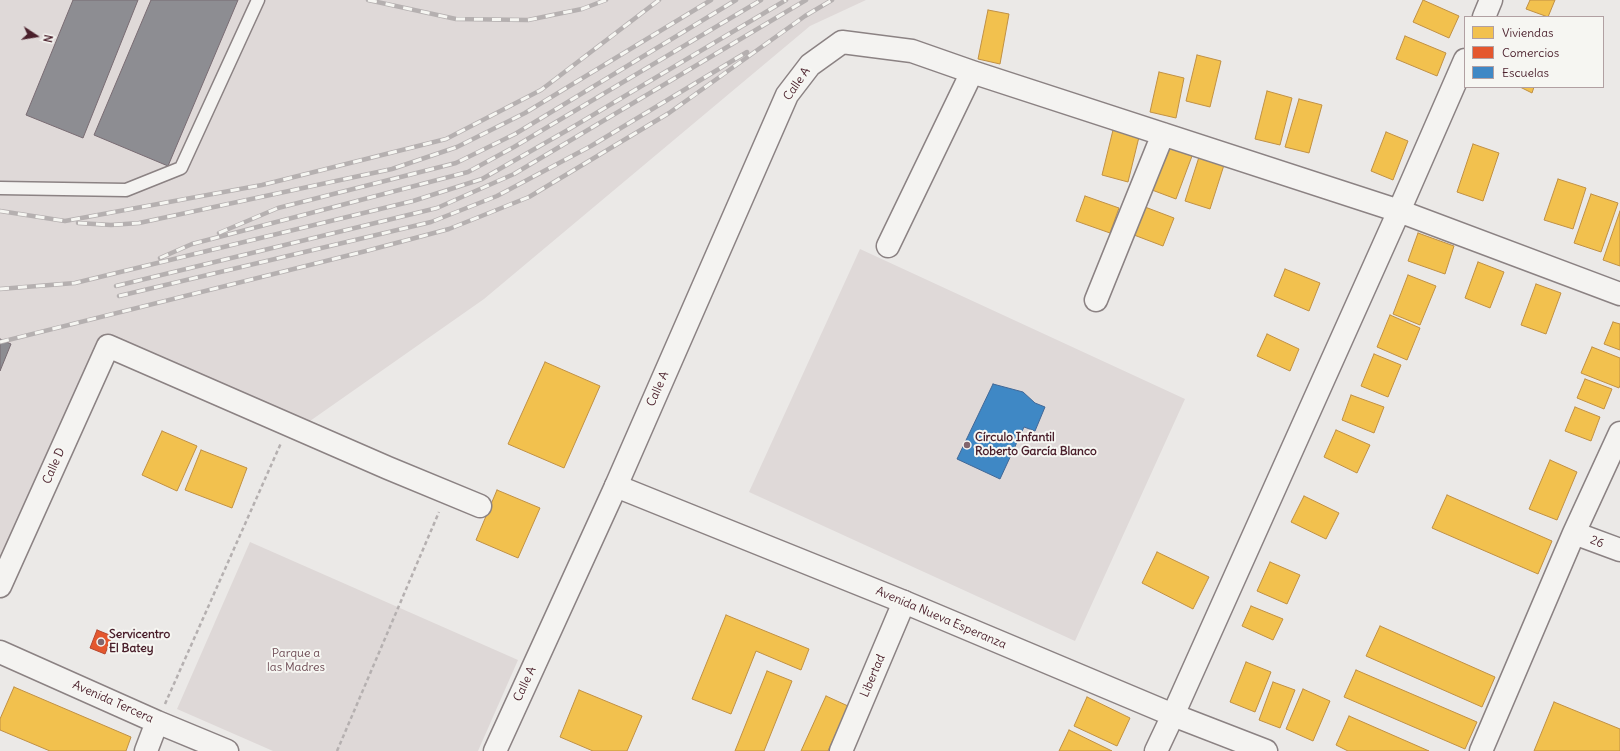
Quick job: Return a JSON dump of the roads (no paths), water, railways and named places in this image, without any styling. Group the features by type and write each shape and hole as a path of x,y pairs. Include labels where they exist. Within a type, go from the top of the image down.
{"street":[{"path":"1484,16 1491,0"},
{"name":"Calle A","path":"495,751 616,486 787,95 810,65 842,42 912,51 972,72"},
{"path":"1156,751 1464,62"},
{"path":"888,246 972,72 1399,210 1620,294"},
{"path":"1096,300 1163,134"},
{"name":"Calle D","path":"0,586 108,346 480,506"},
{"path":"1482,751 1574,533 1620,433"},
{"name":"Avenida Nueva Esperanza","path":"616,486 904,602 1172,715 1266,751"},
{"name":"26","path":"1574,533 1620,550"},
{"name":"Libertad","path":"841,751 904,602"},
{"name":"Avenida Tercera","path":"0,652 157,722 227,751"},
{"path":"146,751 157,722"}],"lane":[{"path":"0,188 126,190 181,168 258,0"}],"railway":[{"path":"368,0 456,19 528,20 582,9 606,0"},
{"path":"0,211 65,221 262,185 446,139 541,90 659,0"},
{"path":"78,223 111,225 139,223 392,169 457,147 525,113 711,0"},
{"path":"219,233 278,208 456,163 515,134 736,0"},
{"path":"160,258 192,244 468,172 514,147 761,0"},
{"path":"0,289 75,283 413,201 482,179 566,131 786,0"},
{"path":"116,286 437,208 514,174 806,0"},
{"path":"0,342 449,229 529,197 669,113 805,16 832,0"},
{"path":"119,296 431,222 497,196 591,146 747,52"}],"place":[{"name":"Círculo Infantil Roberto García Blanco","path":"967,445"},
{"name":"Servicentro El Batey","path":"101,642"}],"park label":[{"name":"Parque a las Madres","path":"296,661"}]}
